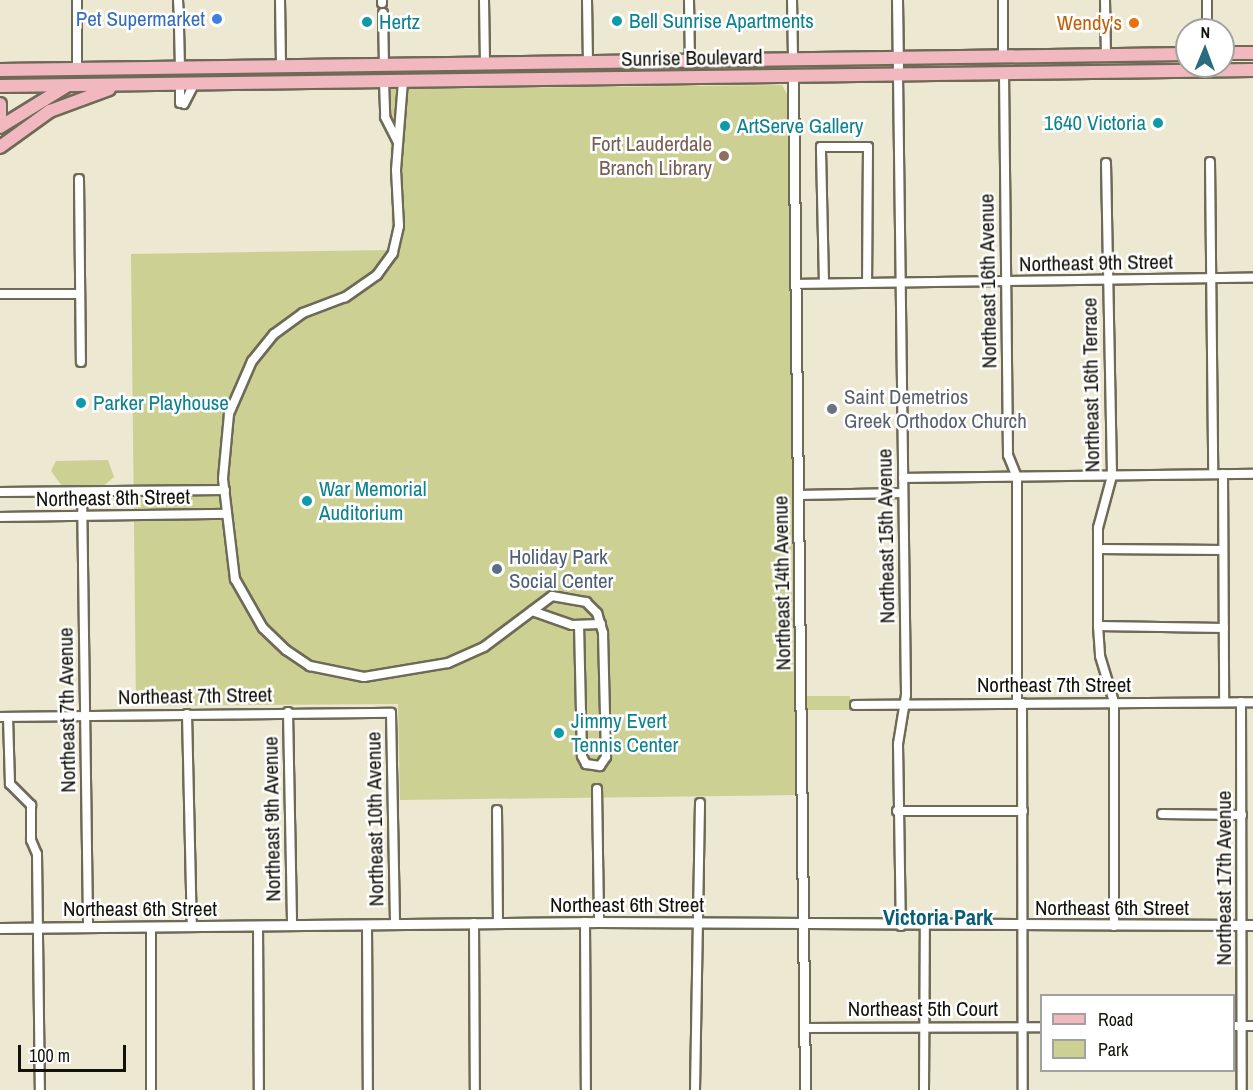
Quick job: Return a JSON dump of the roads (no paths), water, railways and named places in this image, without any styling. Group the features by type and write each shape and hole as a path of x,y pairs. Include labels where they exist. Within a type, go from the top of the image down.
{"main road":[{"path":"1235,54 1253,53"},
{"name":"Sunrise Boulevard","path":"147,68 1175,54"},
{"path":"1105,72 1124,55"},
{"path":"562,79 588,62"},
{"path":"384,81 410,64"},
{"path":"282,83 305,66"},
{"path":"0,70 77,67 147,68"},
{"path":"0,86 71,85 147,68"},
{"name":"Sunrise Boulevard","path":"71,85 1253,70"},
{"path":"0,126 71,85"},
{"path":"0,147 50,111 130,85"},
{"path":"0,104 0,126"}],"street":[{"path":"76,0 77,67"},
{"path":"178,0 180,67"},
{"path":"280,0 280,66"},
{"path":"484,0 485,63"},
{"path":"587,0 588,62"},
{"path":"689,0 690,61"},
{"path":"792,0 793,60"},
{"name":"Northeast 15th Avenue","path":"897,0 903,478 903,704 897,811 901,926"},
{"path":"1003,0 1003,57"},
{"path":"1105,0 1106,55"},
{"path":"1207,0 1207,18"},
{"path":"383,13 384,65"},
{"name":"Northeast 16th Avenue","path":"1004,73 1008,455 1017,477 1023,811 1023,1090"},
{"name":"Northeast 14th Avenue","path":"793,76 805,1090"},
{"path":"384,81 385,117 397,141"},
{"path":"403,81 397,141 399,226 393,253 377,275 353,291 303,313 274,334 252,361 228,414 225,490 231,567 245,604 262,628 310,666 364,677 420,672 484,647 549,599 586,603 601,624 606,757 600,766 586,764 582,756 579,626"},
{"path":"180,84 182,103 194,84"},
{"path":"824,283 821,147 868,147 867,282"},
{"path":"1210,162 1213,474"},
{"name":"Northeast 16th Terrace","path":"1106,163 1112,476 1098,549 1098,626 1100,656 1114,702 1114,926"},
{"path":"79,179 81,362"},
{"name":"Northeast 9th Street","path":"795,284 1253,278"},
{"path":"0,294 79,294"},
{"path":"1223,474 1224,702"},
{"path":"903,478 1253,474"},
{"name":"Northeast 8th Street","path":"0,492 225,490"},
{"name":"Northeast 7th Avenue","path":"82,492 88,927"},
{"path":"798,495 903,493"},
{"name":"Northeast 8th Street","path":"0,518 227,514"},
{"path":"1098,549 1223,550"},
{"path":"548,617 549,599"},
{"path":"532,611 579,626 601,624"},
{"path":"1098,626 1224,628"},
{"name":"Northeast 17th Avenue","path":"1241,702 1242,925 1238,1026 1242,1090"},
{"name":"Northeast 7th Street","path":"855,705 1253,702"},
{"name":"Northeast 7th Street","path":"4,717 288,712 391,713"},
{"name":"Northeast 9th Avenue","path":"288,712 292,925"},
{"name":"Northeast 10th Avenue","path":"391,713 395,924"},
{"path":"187,714 192,927"},
{"path":"4,717 10,784 31,805 38,927 40,1090"},
{"path":"597,789 599,922"},
{"path":"695,1090 700,803"},
{"path":"497,810 498,923"},
{"path":"897,811 1023,811"},
{"path":"1162,814 1242,814"},
{"path":"585,922 586,1090"},
{"name":"Northeast 6th Street","path":"0,928 585,922 1023,927 1253,925"},
{"path":"474,923 475,1090"},
{"name":"Northeast 10th Avenue","path":"367,924 368,1090"},
{"name":"Northeast 9th Avenue","path":"258,926 260,1090"},
{"path":"924,1090 925,926"},
{"path":"151,927 152,1090"},
{"name":"Northeast 5th Court","path":"805,1028 1040,1026"},
{"path":"1238,1026 1253,1026"}],"place":[{"name":"Pet Supermarket","path":"217,19"},
{"name":"Bell Sunrise Apartments","path":"617,21"},
{"name":"Hertz","path":"367,22"},
{"name":"Wendy's","path":"1134,23"},
{"name":"1640 Victoria","path":"1158,123"},
{"name":"ArtServe Gallery","path":"725,126"},
{"name":"Fort Lauderdale Branch Library","path":"724,156"},
{"name":"Parker Playhouse","path":"81,403"},
{"name":"Saint Demetrios Greek Orthodox Church","path":"832,409"},
{"name":"War Memorial Auditorium","path":"307,501"},
{"name":"Holiday Park Social Center","path":"497,569"},
{"name":"Jimmy Evert Tennis Center","path":"559,733"}],"district":[{"name":"Victoria Park","path":"938,918"}]}
